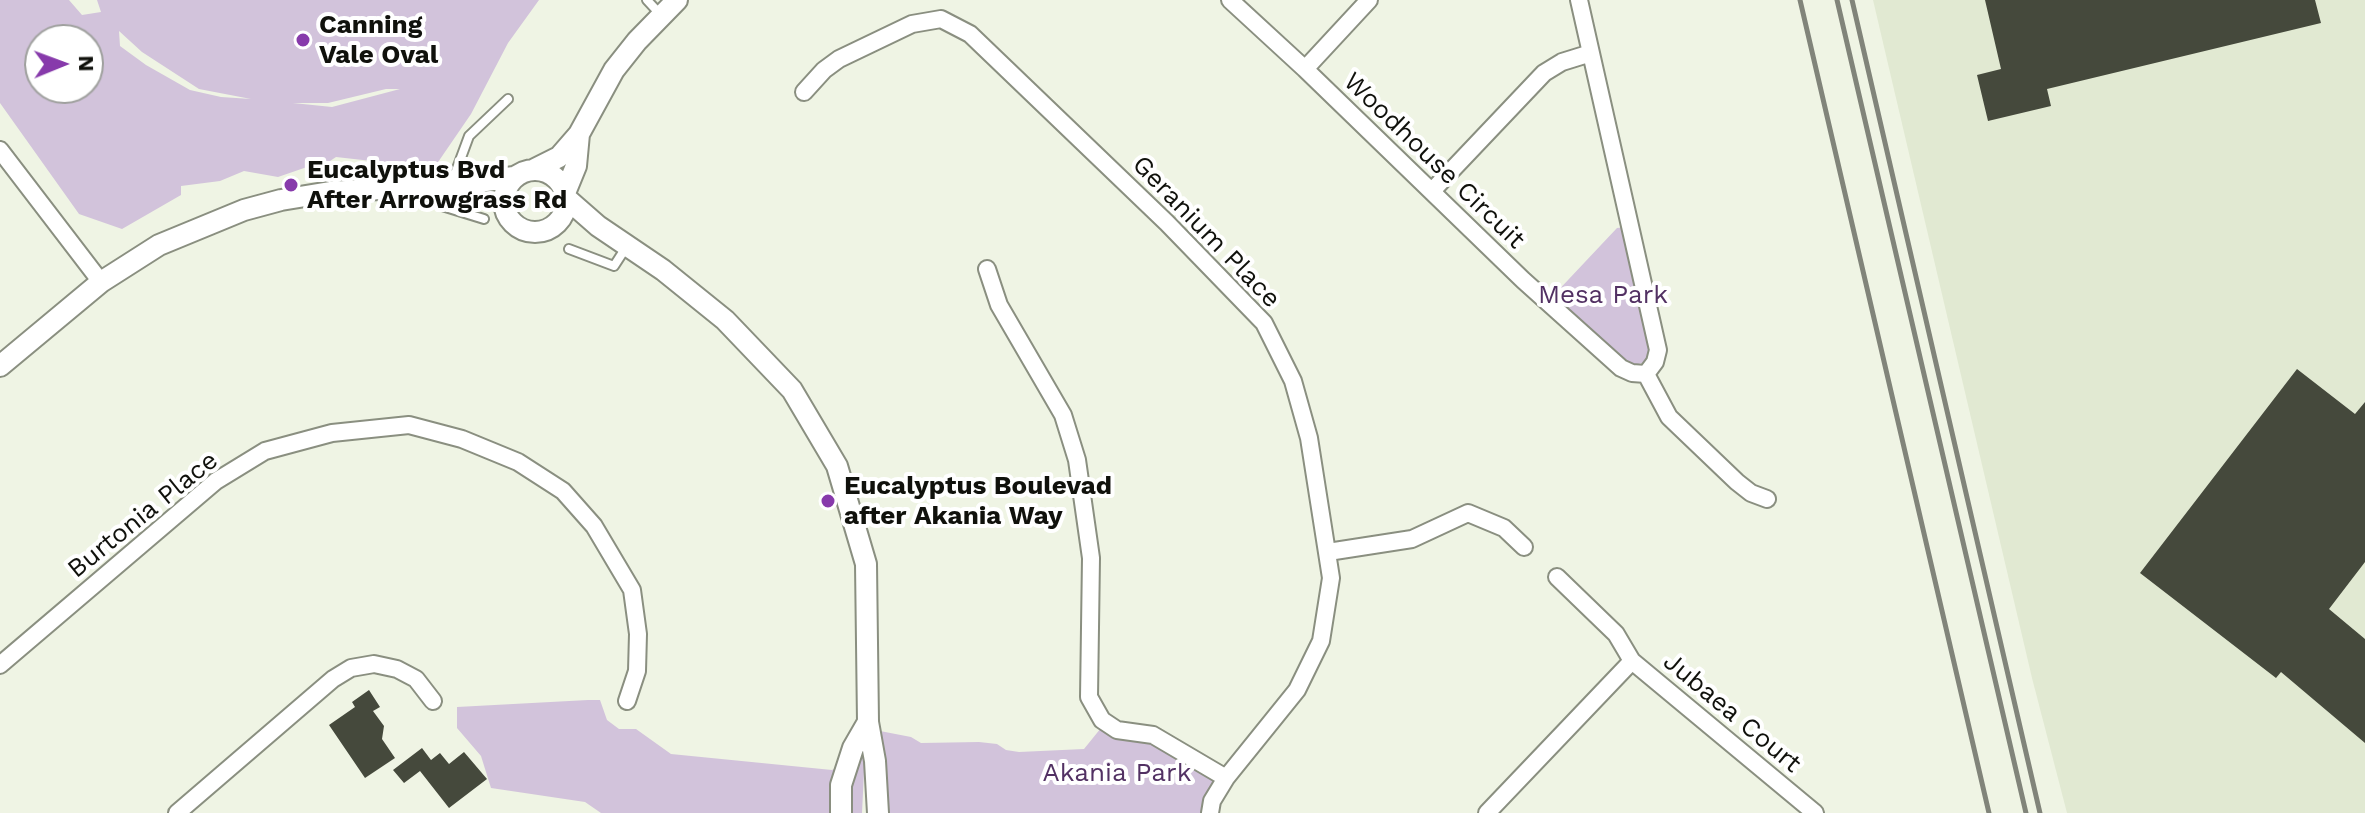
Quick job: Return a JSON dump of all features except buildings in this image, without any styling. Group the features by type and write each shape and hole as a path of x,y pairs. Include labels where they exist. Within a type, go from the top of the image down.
{"street":[{"path":"0,366 101,282 159,245 244,210 330,192 514,177 559,157 579,134 614,70 654,7 677,0"},
{"name":"Woodhouse Circuit","path":"1230,0 1523,280 1621,368 1646,374"},
{"path":"1305,69 1369,0"},
{"path":"1579,0 1658,350 1655,362 1646,374 1669,417 1737,482 1751,493 1767,499"},
{"name":"Geranium Place","path":"804,92 839,59 912,24 941,19 970,34 1167,223 1264,323 1293,381 1305,424 1331,578 1321,641 1297,690 1226,778 1212,801 1210,813"},
{"path":"1432,191 1544,73 1562,62 1591,53"},
{"path":"514,177 504,195 504,206 514,225 525,231 547,230 556,225 563,216 576,166 579,134"},
{"path":"0,150 101,282"},
{"path":"535,169 551,173 559,180 566,196 598,226 663,270 735,330 792,390 837,466 866,564 868,722 875,761 878,813"},
{"path":"453,184 504,206"},
{"path":"556,225 598,226"},
{"path":"987,269 999,305 1063,415 1077,460 1091,558 1089,697 1102,720 1117,730 1153,735 1226,778"},
{"name":"Burtonia Place","path":"0,665 216,481 265,451 332,433 409,425 462,439 518,462 563,491 594,526 632,590 638,634 637,671 627,701"},
{"path":"1328,552 1412,539 1468,513 1504,528 1524,547"},
{"path":"1557,577 1616,634 1632,661"},
{"name":"Jubaea Court","path":"1493,811 1632,661 1815,813"},
{"path":"177,813 333,679 351,668 374,664 397,669 416,679 433,701"},
{"path":"841,813 841,785 853,748 868,722"}],"lane":[{"path":"484,219 442,206 469,136 508,99"},
{"path":"569,249 614,266 627,246"}],"shaded area":[{"path":"1873,0 2365,0 2365,813 2067,813 2032,678"}],"green space":[{"path":"0,0 69,0 82,15 101,12 97,0 539,0 508,43 471,114 434,168 336,157 324,165 278,177 244,171 220,181 181,186 181,195 122,229 79,214 0,103","holes":["119,31 142,52 199,89 251,99 221,97 190,90 120,46","386,89 400,89 332,107 293,103 328,103"]},
{"name":"Mesa Park","path":"1625,227 1653,344 1651,356 1645,362 1632,366 1624,364 1552,297 1617,228"},
{"path":"600,700 607,720 619,729 636,729 671,754 832,770 865,752 862,813 601,813 585,802 491,788 481,756 457,728 457,707"},
{"name":"Akania Park","path":"1101,728 1149,738 1222,775 1209,813 871,813 880,731 911,737 921,743 979,742 997,744 1006,750 1019,752 1084,749"}],"railway":[{"path":"1800,0 1989,813"},
{"path":"1837,0 2026,813"},
{"path":"1852,0 2040,813"}],"place":[{"name":"Canning Vale Oval","path":"303,40"},
{"name":"Eucalyptus Bvd After Arrowgrass Rd","path":"291,185"},
{"name":"Eucalyptus Boulevad after Akania Way","path":"828,501"}]}
